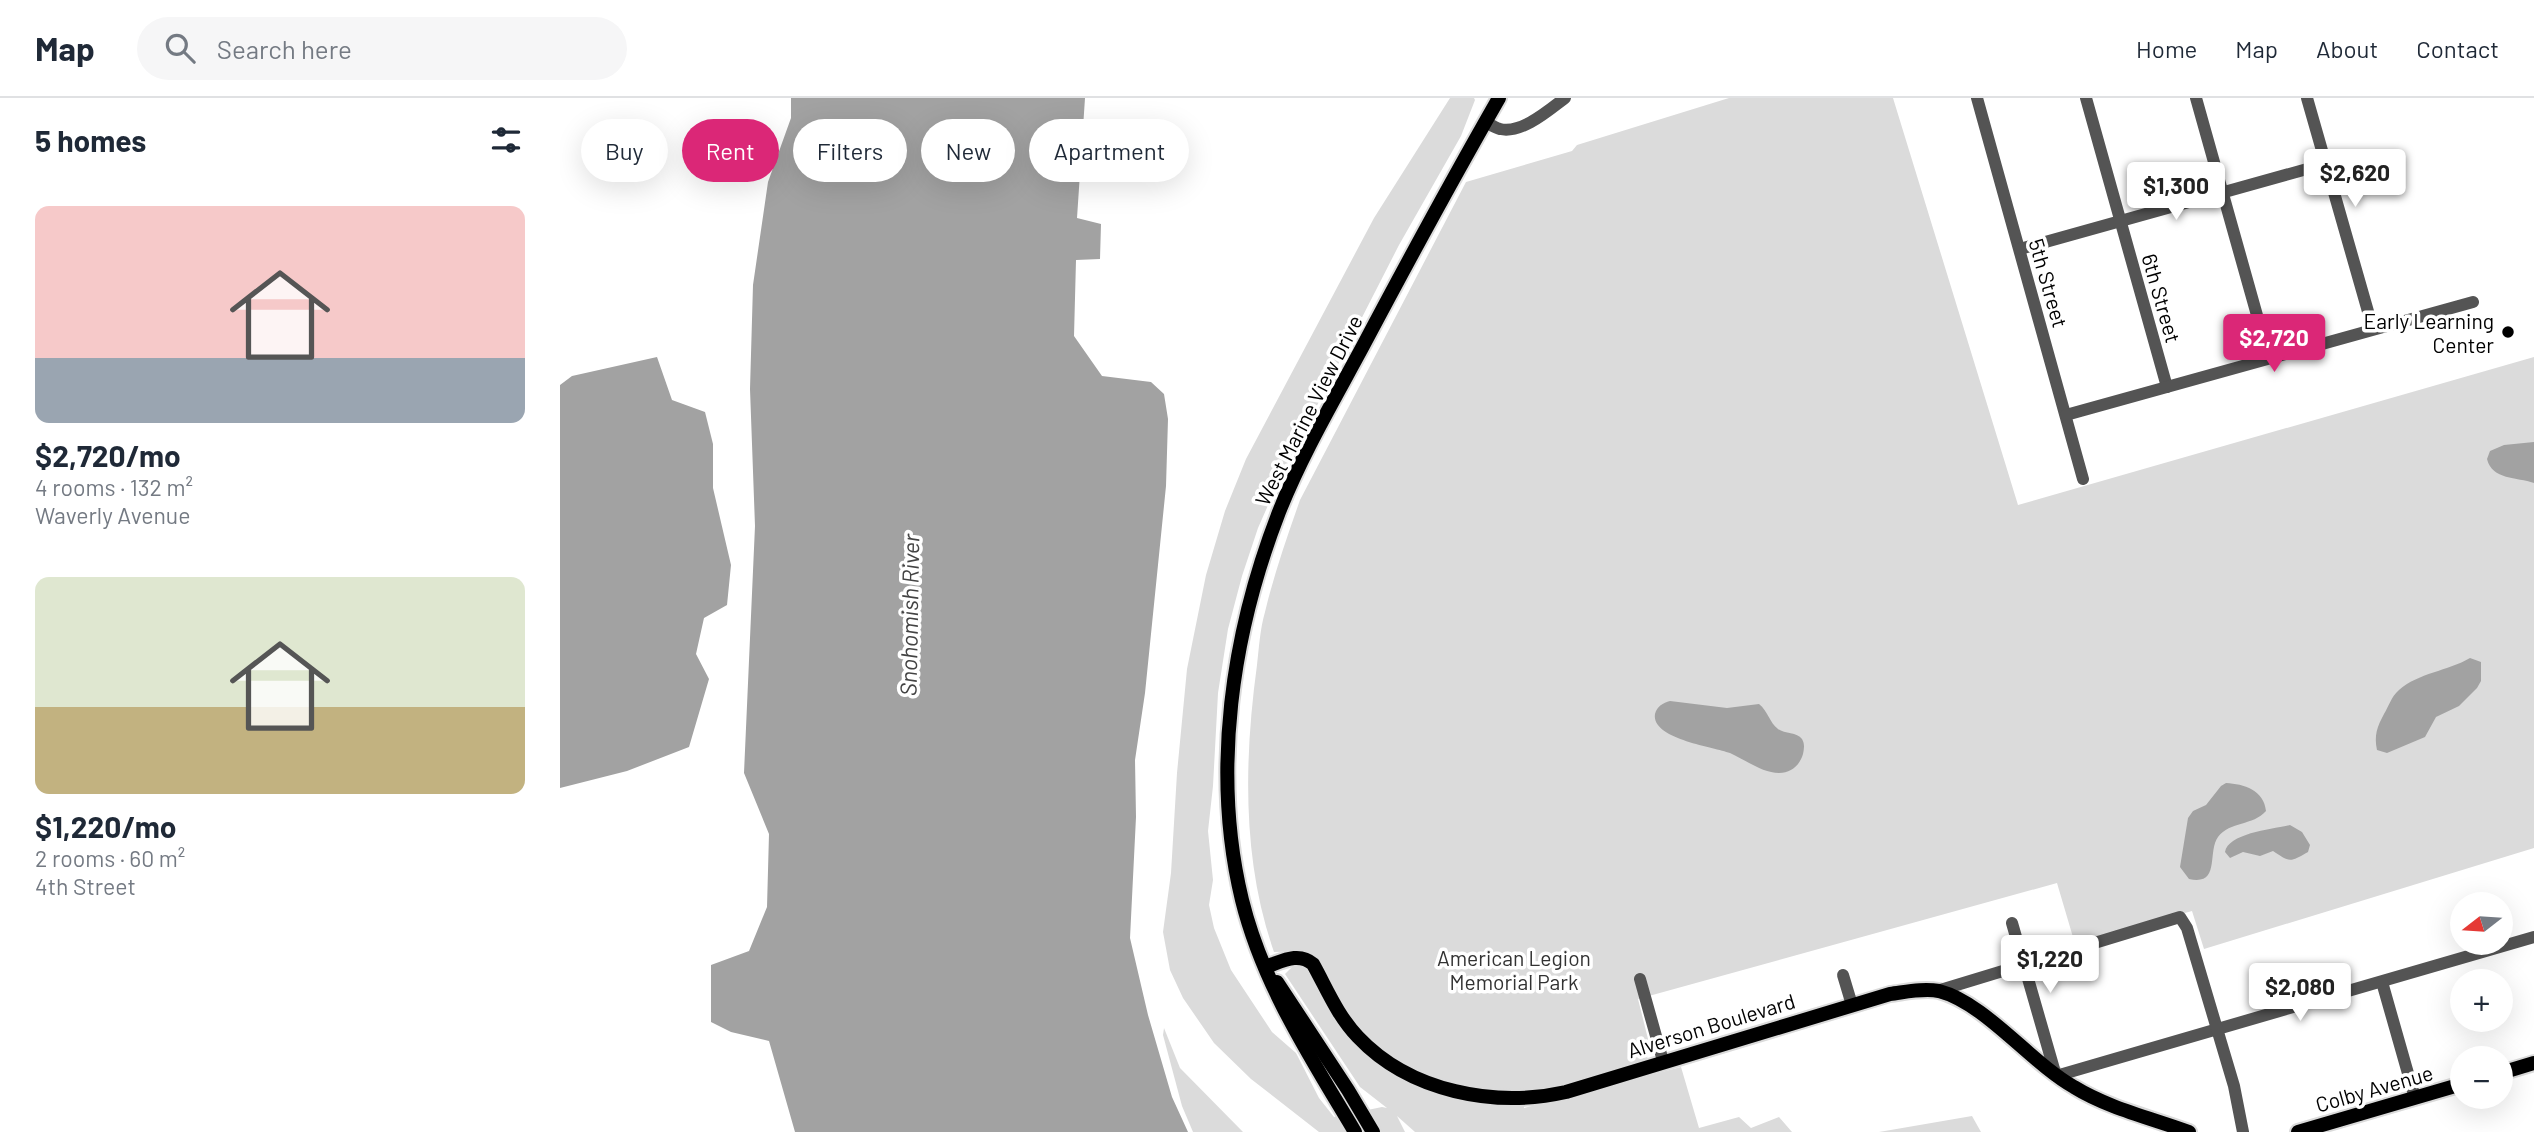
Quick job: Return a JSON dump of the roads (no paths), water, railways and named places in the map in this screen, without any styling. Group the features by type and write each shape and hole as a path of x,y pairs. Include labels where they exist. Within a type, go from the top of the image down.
{"main road":[{"name":"West Marine View Drive","path":"1355,1132 1280,1006 1242,899 1228,784 1234,674 1244,622 1261,561 1300,466 1388,297 1499,98"},
{"name":"Alverson Boulevard","path":"1265,967 1292,958 1307,959 1313,964 1338,1013 1377,1054 1413,1075 1465,1094 1508,1100 1547,1096 1852,1005 1891,995 1937,990"},
{"name":"West Marine View Drive","path":"1265,967 1284,992 1373,1132"},
{"path":"1937,990 1980,1013 2056,1076 2092,1096 2189,1132"},
{"path":"2513,1069 2534,1063"},
{"name":"Colby Avenue","path":"2298,1132 2450,1088"}],"street":[{"path":"1485,122 1510,130 1536,118 1566,98"},
{"name":"5th Street","path":"1977,98 2083,479"},
{"name":"6th Street","path":"2086,98 2167,387"},
{"path":"2196,98 2269,358"},
{"path":"2307,98 2373,329"},
{"path":"2020,250 2325,164"},
{"path":"2066,415 2473,302"},
{"path":"1937,990 2180,917 2187,928 2234,1086 2243,1132"},
{"path":"2012,923 2056,1076 2534,937"},
{"path":"1843,975 1852,1005"},
{"path":"1640,979 1663,1061"},
{"path":"2382,982 2414,1098"}],"water":[{"name":"Snohomish River","path":"791,98 1085,98 1084,119 1029,119 1029,182 1079,182 1077,218 1101,224 1100,259 1076,260 1074,336 1102,376 1151,382 1164,394 1168,419 1166,486 1145,693 1135,760 1136,817 1130,938 1148,1015 1172,1097 1188,1132 795,1132 769,1041 731,1032 711,1022 711,965 749,951 767,907 769,834 744,773 755,526 750,389 753,285 768,182 779,182 779,151 791,118"},
{"path":"657,357 672,400 705,412 713,444 713,488 731,565 727,605 704,618 696,654 709,679 689,747 627,771 560,788 560,385 572,376"},
{"path":"2534,442 2534,483 2506,477 2490,466 2487,459 2490,451 2504,445"},
{"path":"2470,658 2481,662 2481,681 2459,706 2436,717 2425,737 2387,753 2377,750 2378,727 2399,690 2415,680"},
{"path":"1670,701 1727,708 1759,704 1778,729 1802,739 1802,758 1791,770 1773,772 1760,769 1730,753 1673,736 1656,723 1655,714 1661,705"},
{"path":"2226,783 2240,785 2257,793 2266,811 2255,819 2223,832 2215,843 2209,873 2199,880 2189,879 2180,867 2188,818 2193,811 2206,805"},
{"path":"2290,825 2302,832 2310,845 2308,852 2297,858 2290,860 2273,851 2260,856 2243,852 2230,858 2225,852 2234,840 2242,836"}],"place":[{"name":"Early Learning Center","path":"2508,332"}],"park label":[{"name":"American Legion Memorial Park","path":"1514,969"}]}
